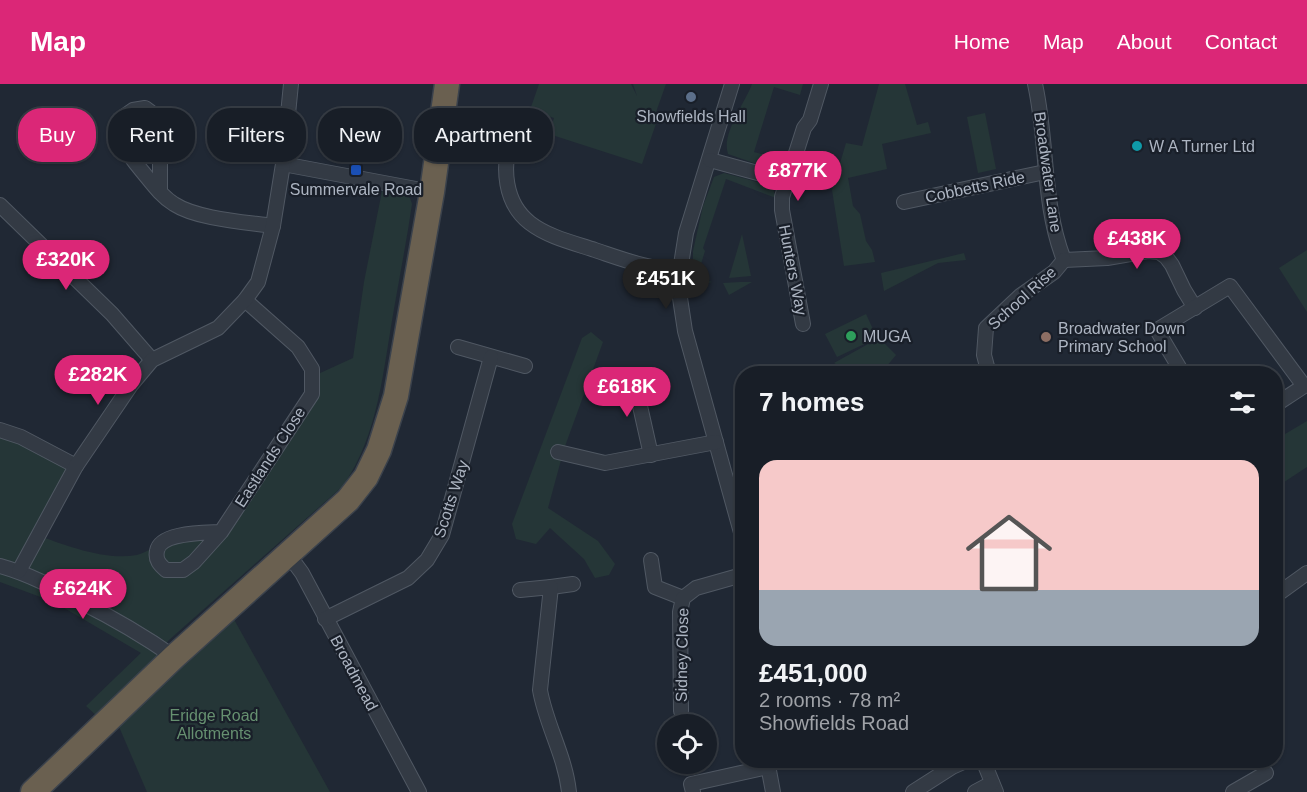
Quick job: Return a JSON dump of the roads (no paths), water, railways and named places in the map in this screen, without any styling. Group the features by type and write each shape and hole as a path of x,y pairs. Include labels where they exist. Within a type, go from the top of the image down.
{"highway":[{"path":"33,792 174,657 348,500 366,477 380,450 396,396 432,192 447,84"}],"street":[{"path":"19,571 76,466 131,385 152,360 218,328 245,300 258,282 273,226 283,164 291,84"},
{"path":"732,84 710,160 690,217 680,271 680,298 685,331 735,511"},
{"name":"Hunters Way","path":"803,324 782,210 782,196 821,84"},
{"name":"Broadwater Lane","path":"1035,84 1045,172 1058,246 1064,260"},
{"path":"159,192 160,119 145,108 132,110 123,117 120,131 125,151 159,192 174,205 194,213 273,226"},
{"path":"710,160 787,181"},
{"path":"506,162 506,183 511,196 518,211 531,224 561,238 655,270 680,271"},
{"path":"283,164 432,192"},
{"name":"Cobbetts Ride","path":"904,202 1045,172"},
{"path":"0,205 112,314 152,360"},
{"path":"1064,260 1107,258 1148,251 1159,252 1172,265 1196,308"},
{"name":"School Rise","path":"987,366 984,355 986,328 1020,296 1054,273 1064,260"},
{"path":"1178,366 1157,330 1230,286 1304,386 1283,400"},
{"name":"Eastlands Close","path":"221,532 312,394 312,369 298,347 245,300"},
{"path":"459,347 525,366"},
{"name":"Scotts Way","path":"326,619 408,578 427,560 442,535 449,513 491,357"},
{"path":"633,375 651,454"},
{"path":"0,430 21,437 76,466"},
{"path":"558,452 605,463 716,442"},
{"name":"Broadmead","path":"288,554 302,573 419,792"},
{"name":"Sidney Close","path":"651,560 655,588 682,598"},
{"path":"0,566 43,581 116,620 174,657"},
{"path":"1283,590 1307,573"},
{"name":"Sidney Close","path":"681,711 680,612 682,598 696,588 735,577"},
{"path":"520,590 573,584"},
{"path":"551,587 540,690 543,706 562,756 569,792"},
{"path":"693,792 691,784 753,768"},
{"path":"769,768 773,792"},
{"path":"913,792 950,768"},
{"path":"975,792 994,788 986,768"},
{"path":"1233,792 1266,773"}],"place":[{"name":"Showfields Hall","path":"691,97"},
{"name":"W A Turner Ltd","path":"1137,146"},
{"name":"Summervale Road","path":"356,170"},
{"name":"MUGA","path":"851,336"},
{"name":"Broadwater Down Primary School","path":"1046,337"}],"park label":[{"name":"Eridge Road Allotments","path":"214,724"}]}
